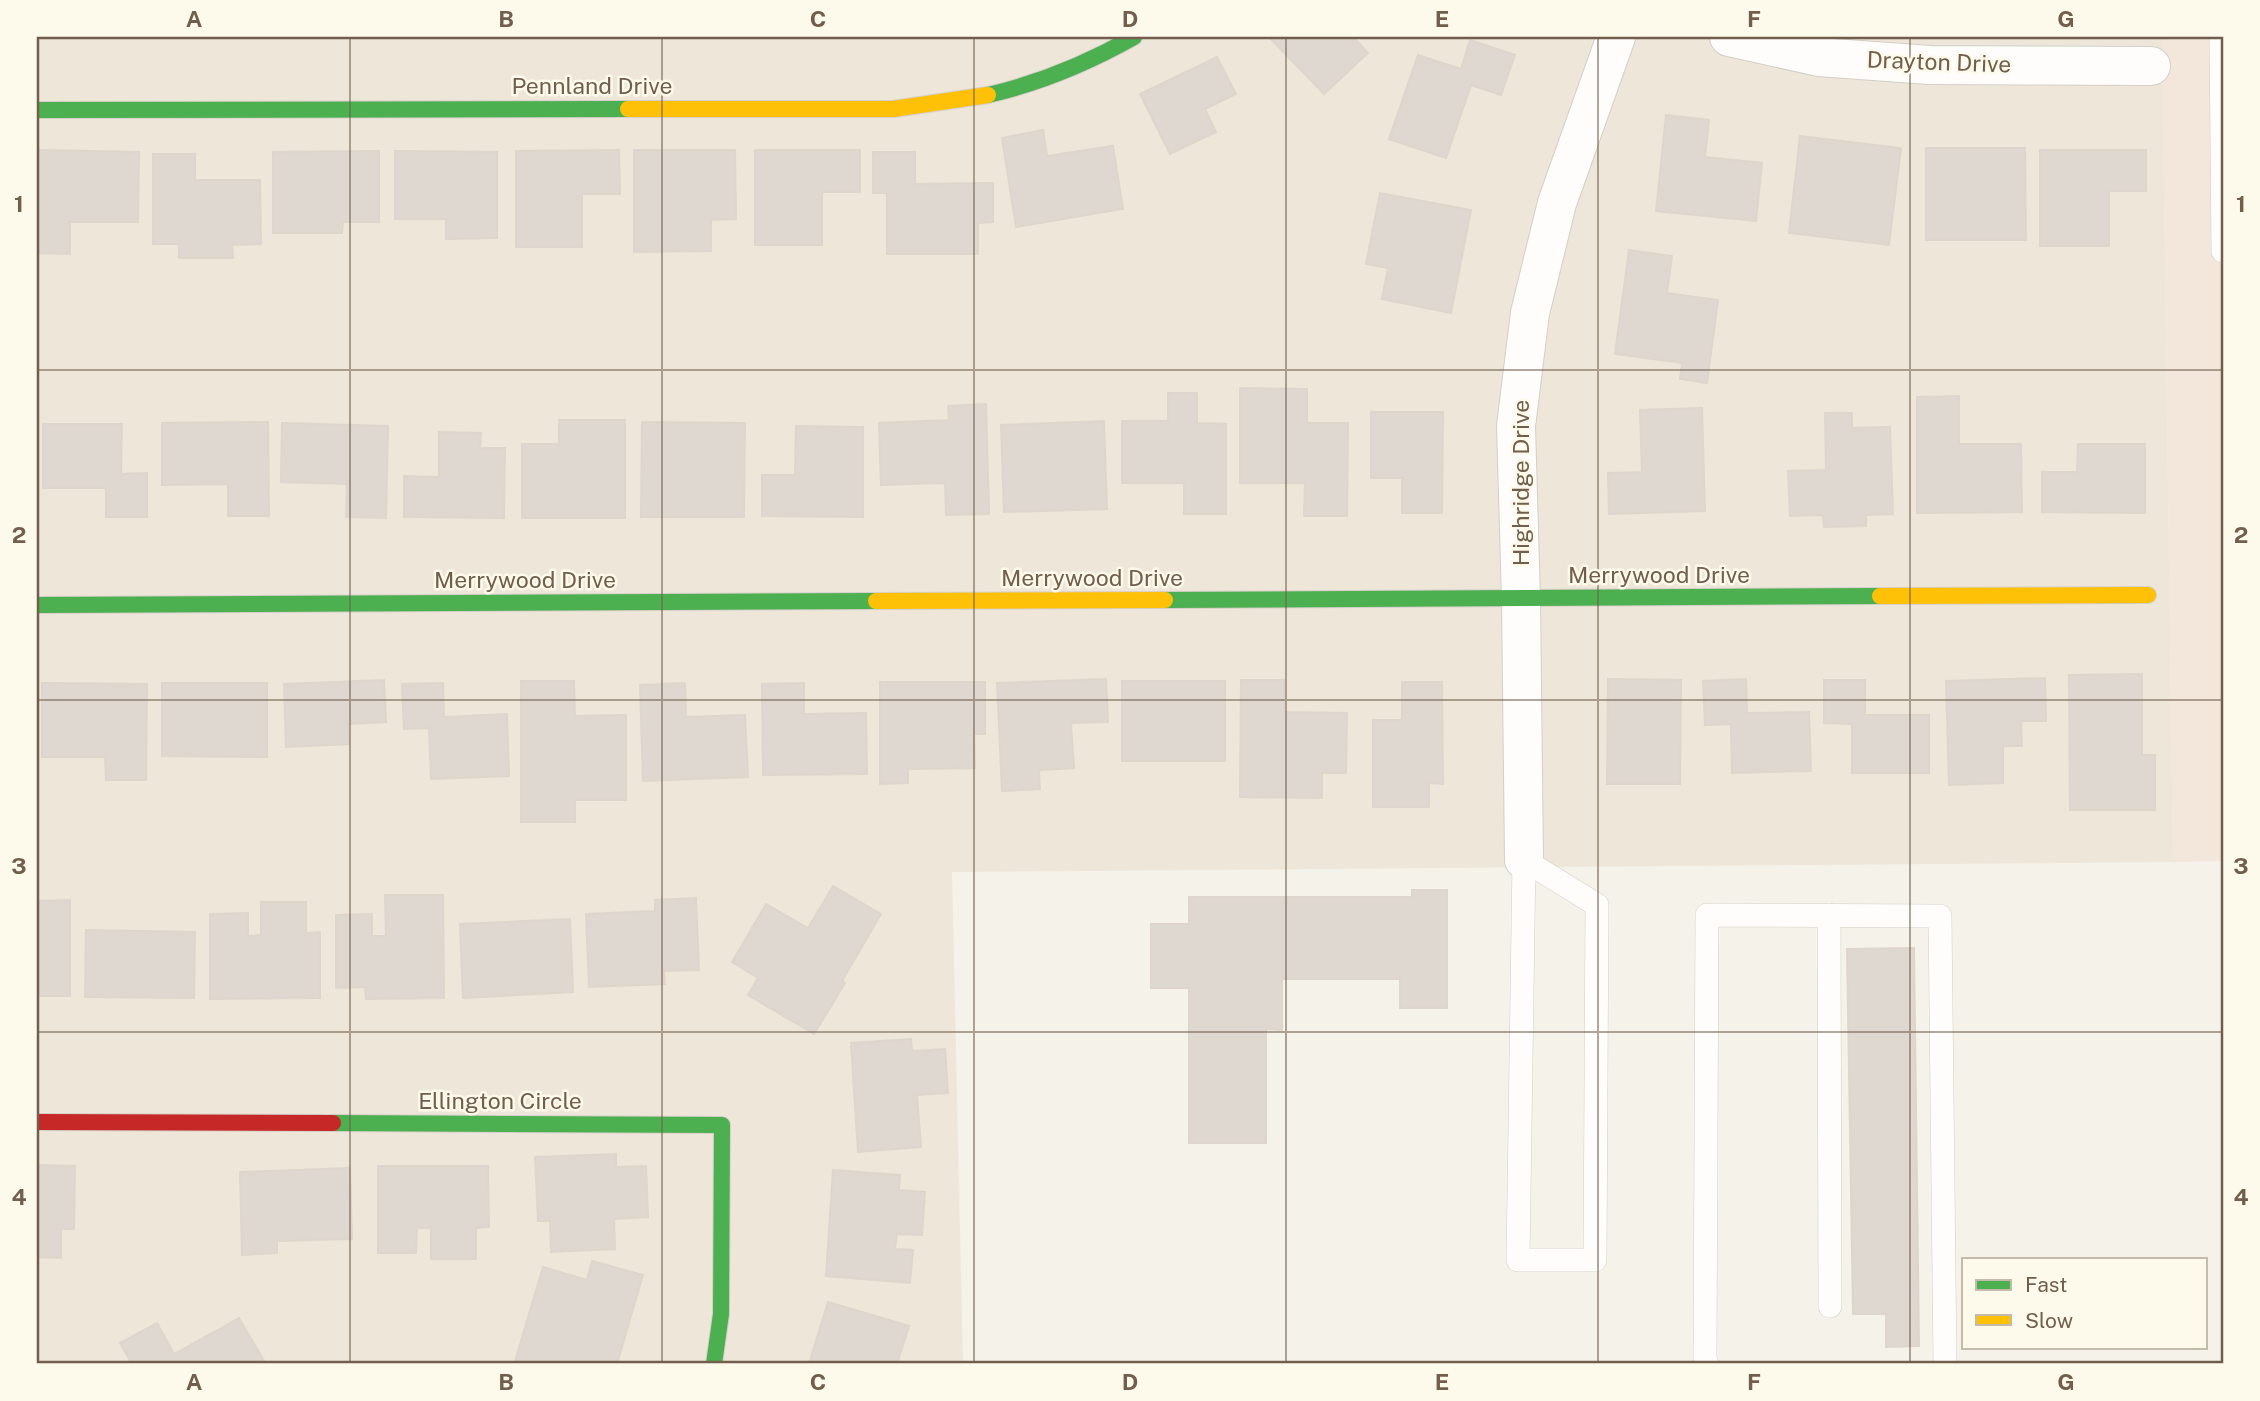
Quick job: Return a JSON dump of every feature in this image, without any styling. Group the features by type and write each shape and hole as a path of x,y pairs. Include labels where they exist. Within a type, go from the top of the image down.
{"street":[{"name":"Pennland Drive","path":"37,110 893,108 978,97 1033,83 1113,50 1134,37"},
{"name":"Highridge Drive","path":"1524,860 1516,426 1530,313 1557,203 1616,37"},
{"name":"Drayton Drive","path":"1729,37 1819,57 1929,65 2151,66"},
{"name":"Merrywood Drive","path":"37,605 2148,595"},
{"name":"Ellington Circle","path":"37,1122 722,1125 721,1314 714,1364"}],"lane":[{"path":"2221,37 2223,251"},
{"path":"1524,860 1597,905 1595,1260 1518,1260 1524,860"},
{"path":"1707,1364 1707,915 1940,916 1945,1364"},
{"path":"1829,915 1830,1306"}],"shaded area":[{"path":"37,37 2162,37 2173,862 952,872 963,1364 37,1364"},
{"path":"2162,37 2223,37 2223,861 2173,862"}],"building":[{"path":"1269,37 1353,37 1368,53 1324,94"},
{"path":"1470,40 1515,55 1501,95 1471,85 1446,158 1389,139 1418,55 1461,69"},
{"path":"1217,57 1236,94 1205,109 1216,132 1170,154 1140,94"},
{"path":"1666,115 1709,120 1705,157 1762,163 1756,221 1656,211"},
{"path":"1043,130 1047,156 1113,146 1123,209 1016,227 1002,138"},
{"path":"1800,136 1901,148 1889,245 1789,233"},
{"path":"1926,148 2025,148 2026,240 1926,240"},
{"path":"37,150 139,152 138,222 70,222 70,254 37,253"},
{"path":"619,150 620,194 582,194 582,247 516,247 516,151"},
{"path":"634,150 735,150 736,219 711,220 711,251 634,252"},
{"path":"755,150 860,150 860,192 822,192 822,245 755,245"},
{"path":"2040,150 2146,150 2146,191 2109,191 2109,246 2040,246"},
{"path":"379,151 379,222 343,222 342,233 273,233 273,152"},
{"path":"395,151 497,152 497,238 446,239 446,219 395,219"},
{"path":"873,152 915,152 915,184 993,183 993,222 978,223 978,254 887,254 887,193 873,193"},
{"path":"153,154 195,154 195,180 260,180 261,244 232,245 233,258 179,258 179,244 153,244"},
{"path":"1380,193 1471,210 1451,313 1382,299 1388,268 1366,264"},
{"path":"1629,250 1672,256 1667,293 1718,300 1707,383 1680,379 1682,363 1615,354"},
{"path":"1240,388 1307,389 1307,423 1348,423 1347,516 1304,516 1305,483 1240,483"},
{"path":"1168,393 1197,393 1197,423 1226,424 1226,514 1184,514 1184,483 1122,483 1122,421 1168,421"},
{"path":"1959,396 1959,444 2021,444 2022,512 1917,513 1917,397"},
{"path":"986,404 989,514 946,515 945,483 881,485 879,423 949,420 948,406"},
{"path":"1702,408 1705,511 1609,514 1608,473 1642,472 1640,410"},
{"path":"1371,412 1443,412 1442,513 1402,513 1402,478 1371,478"},
{"path":"1825,413 1852,413 1852,428 1890,427 1893,514 1866,515 1866,526 1824,527 1823,515 1790,516 1788,471 1826,470"},
{"path":"559,420 625,420 625,518 522,518 522,444 559,444"},
{"path":"1104,421 1107,509 1004,512 1001,425"},
{"path":"268,422 269,516 228,516 228,484 162,485 162,423"},
{"path":"642,422 745,423 744,517 641,517"},
{"path":"282,423 388,426 386,518 346,517 347,484 281,482"},
{"path":"43,424 122,424 121,474 147,473 147,517 106,517 106,488 43,488"},
{"path":"796,426 863,427 863,517 762,516 762,475 795,475"},
{"path":"439,432 481,433 480,448 505,448 504,518 404,517 404,476 439,477"},
{"path":"2078,444 2145,444 2145,513 2042,512 2042,472 2077,472"},
{"path":"2142,674 2142,755 2155,755 2155,810 2070,810 2069,675"},
{"path":"2045,678 2046,721 2021,721 2022,746 2003,746 2003,783 1949,785 1946,681"},
{"path":"1106,679 1108,722 1071,723 1074,768 1039,770 1040,789 1002,791 997,683"},
{"path":"1608,679 1681,680 1680,784 1607,784"},
{"path":"1746,679 1747,713 1809,712 1811,771 1732,773 1731,724 1705,725 1703,681"},
{"path":"384,680 386,722 348,724 349,744 286,747 284,684"},
{"path":"1241,680 1284,680 1284,712 1347,713 1346,773 1322,773 1322,798 1240,797"},
{"path":"1824,680 1865,680 1865,715 1929,715 1929,773 1852,773 1852,724 1824,723"},
{"path":"521,681 574,681 575,716 626,715 626,800 575,800 575,822 521,822"},
{"path":"1122,681 1225,681 1225,761 1122,761"},
{"path":"880,682 985,682 985,734 974,734 975,768 908,769 908,783 880,784"},
{"path":"1402,682 1442,682 1443,784 1429,783 1429,807 1373,807 1373,720 1402,720"},
{"path":"42,683 147,684 146,780 106,780 105,757 42,757"},
{"path":"162,683 267,683 267,757 162,756"},
{"path":"443,683 444,717 507,714 509,776 431,779 429,728 404,729 402,684"},
{"path":"685,683 686,717 745,715 748,777 643,781 640,685"},
{"path":"804,683 804,714 866,713 867,774 763,775 762,684"},
{"path":"833,886 881,914 842,981 845,983 814,1034 748,995 758,978 732,962 766,904 808,928"},
{"path":"1412,890 1447,890 1447,1008 1400,1008 1400,979 1282,979 1282,1030 1266,1029 1266,1143 1189,1143 1189,988 1151,988 1151,924 1189,924 1189,897 1412,897"},
{"path":"385,895 443,895 444,998 366,999 365,987 336,988 336,915 372,914 372,936 386,936"},
{"path":"696,898 699,970 664,971 665,984 589,987 586,914 655,911 655,900"},
{"path":"70,900 70,996 37,996 37,901"},
{"path":"261,902 306,902 306,933 320,932 320,998 210,999 210,914 248,913 248,936 261,935"},
{"path":"570,919 573,992 463,998 460,924"},
{"path":"86,930 195,932 194,998 85,997"},
{"path":"1914,948 1919,1346 1886,1347 1886,1314 1853,1314 1847,949"},
{"path":"911,1039 912,1051 945,1049 948,1093 917,1095 921,1147 858,1152 851,1043"},
{"path":"616,1154 616,1167 646,1166 648,1217 614,1219 615,1249 551,1252 550,1221 538,1221 535,1157"},
{"path":"37,1165 75,1166 74,1229 61,1229 61,1258 37,1257"},
{"path":"378,1166 488,1166 489,1227 476,1228 476,1259 431,1259 431,1228 417,1228 416,1253 378,1253"},
{"path":"350,1168 352,1239 277,1241 277,1253 242,1255 240,1172"},
{"path":"833,1170 900,1175 899,1190 925,1192 922,1235 897,1234 895,1249 913,1250 910,1283 826,1276"},
{"path":"592,1261 643,1275 617,1364 526,1364 515,1361 543,1267 587,1280"},
{"path":"828,1302 909,1326 897,1364 809,1364"},
{"path":"239,1318 266,1364 132,1364 120,1343 157,1323 174,1354"}],"traffic: fast":[{"path":"988,95 1063,71 1134,37"},
{"path":"37,110 628,109"},
{"path":"1165,600 1880,596"},
{"path":"37,605 876,601"},
{"path":"333,1123 722,1125 721,1314 714,1364"}],"traffic: slow":[{"path":"628,109 893,109 988,95"},
{"path":"1880,596 2148,595"},
{"path":"876,601 1165,600"}],"traffic: jam":[{"path":"37,1122 333,1123"}]}
